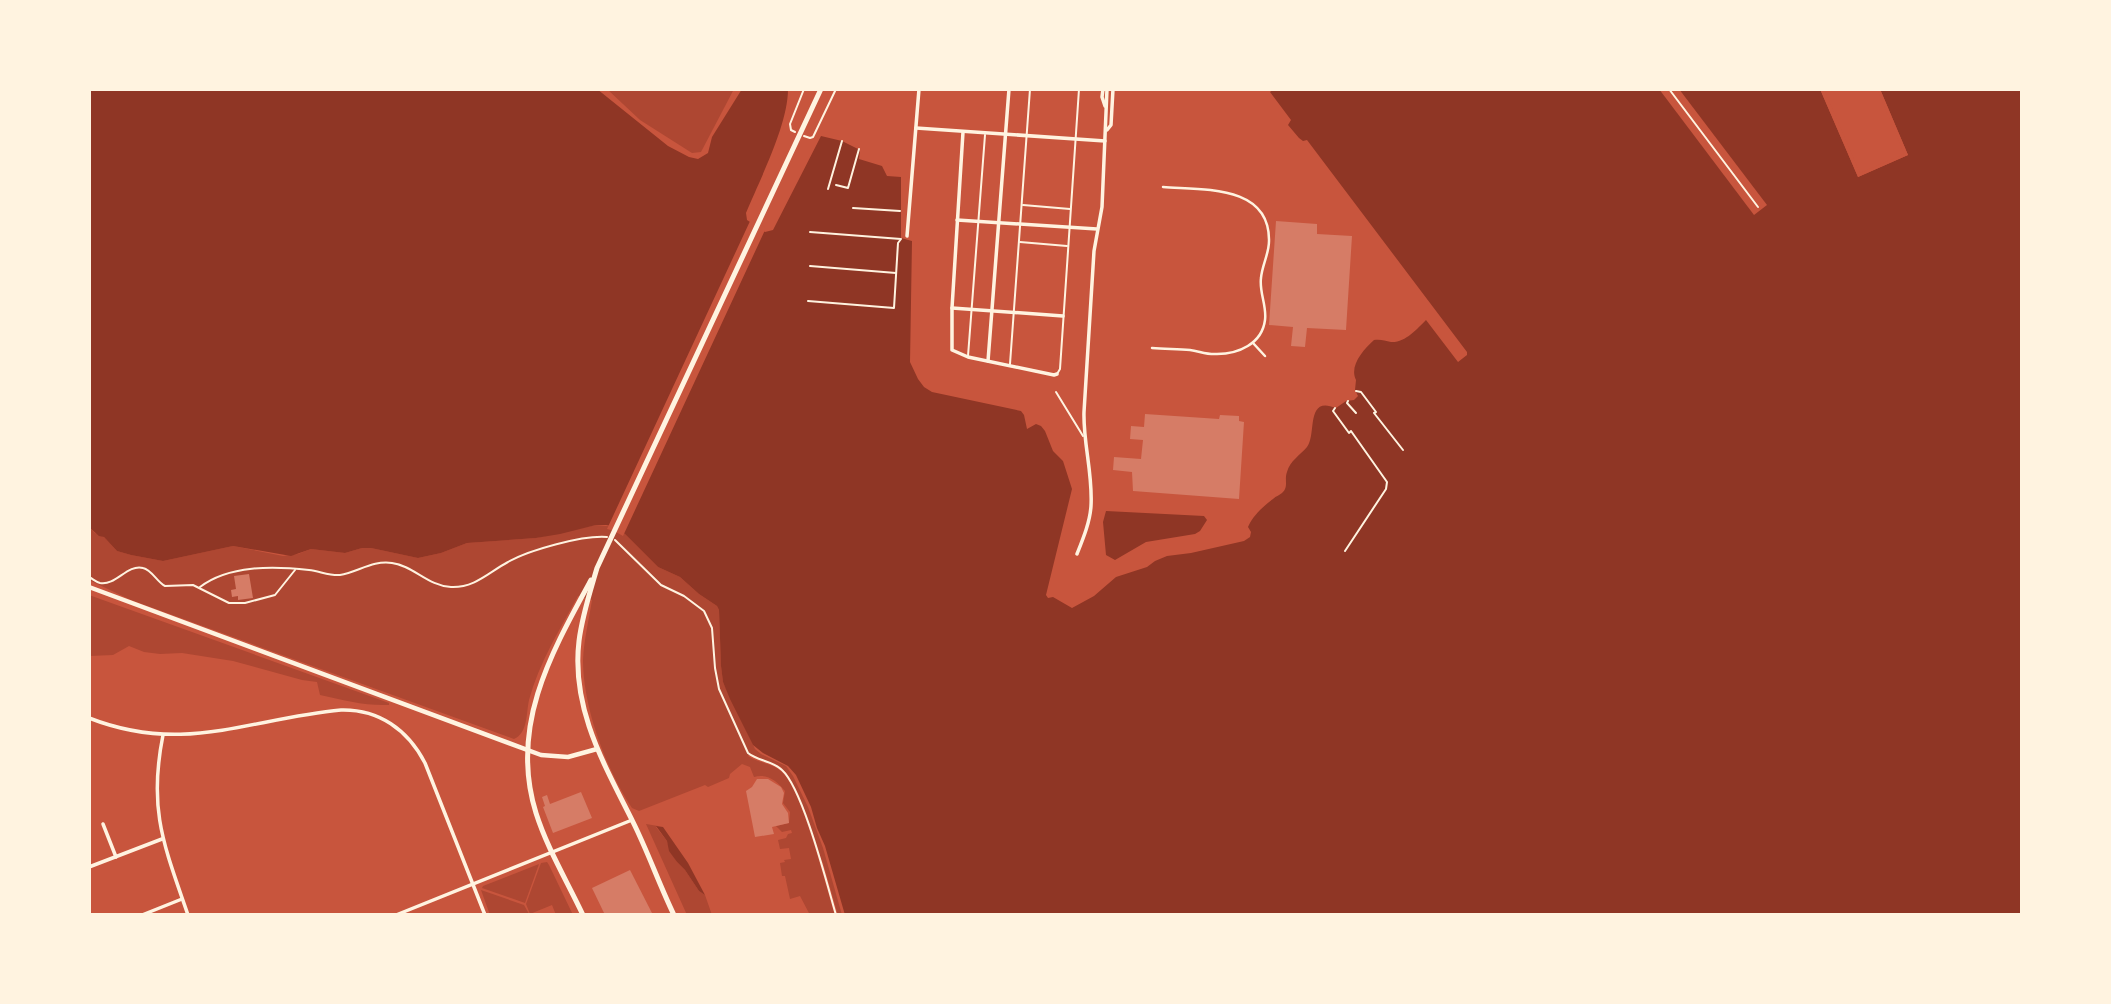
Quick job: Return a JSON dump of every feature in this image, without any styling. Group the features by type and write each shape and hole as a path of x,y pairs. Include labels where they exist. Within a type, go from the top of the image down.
{"main road":[{"path":"583,915 536,813 528,780 526,750 531,716 541,680 597,568 821,89"},
{"path":"597,568 584,611 578,661 583,708 597,749 674,915"},
{"path":"89,587 526,750 555,757 582,754 597,749"}],"street":[{"path":"907,236 919,89"},
{"path":"988,361 1009,89"},
{"path":"1077,554 1091,509 1084,438 1089,328 1107,130 1102,97 1105,89"},
{"path":"1107,130 1111,125 1113,89"},
{"path":"916,128 1106,141"},
{"path":"963,132 952,308 952,350 968,357 1057,374"},
{"path":"1152,348 1216,355 1241,349 1253,343 1263,330 1265,319 1261,278 1269,236 1261,214 1253,204 1237,194 1163,187"},
{"path":"957,220 1097,229"},
{"path":"952,308 1063,316"},
{"path":"1253,343 1265,356"},
{"path":"89,718 132,732 163,735 214,732 341,710 362,711 384,719 406,734 418,751 485,915"},
{"path":"163,735 157,765 157,816 162,839 188,915"},
{"path":"396,915 632,820"},
{"path":"103,824 116,857"},
{"path":"89,867 162,839"},
{"path":"142,915 182,899"}],"lane":[{"path":"1010,365 1030,89"},
{"path":"1057,374 1079,89"},
{"path":"1669,89 1758,207"},
{"path":"968,357 985,134"},
{"path":"1022,205 1071,209"},
{"path":"1020,242 1068,246"},
{"path":"1056,392 1084,438"}],"path":[{"path":"828,189 842,141"},
{"path":"836,185 848,188 859,149"},
{"path":"853,208 900,211"},
{"path":"808,301 894,308 898,243 901,239 810,232"},
{"path":"810,266 897,273"},
{"path":"1356,391 1361,392 1376,412 1374,414 1403,450"},
{"path":"1348,401 1356,413"},
{"path":"1335,408 1333,411 1387,482 1386,489 1345,551"},
{"path":"200,587 215,577 242,570 296,569 337,575 378,563 393,563 435,584 459,587 478,582 507,562 526,554 591,537 616,540 661,585 698,606 710,621 719,689 748,753 782,770 791,784 806,821 836,915"},
{"path":"89,578 100,583 106,582 130,569 140,567 148,570 161,585 188,584 200,587 229,603 244,603 275,595 296,569"}],"shaded area":[{"path":"89,89 597,89 668,146 698,159 708,153 712,137 742,89 788,89 778,135 746,213 747,220 765,232 773,230 821,136 842,141 860,150 859,159 882,166 887,176 901,177 901,238 912,241 910,362 918,379 932,392 1021,411 1027,429 1036,424 1045,431 1053,451 1063,461 1072,489 1046,595 1072,608 1094,596 1116,577 1147,567 1167,556 1244,541 1250,537 1248,527 1252,519 1284,491 1288,468 1310,441 1316,411 1326,405 1336,408 1358,396 1354,369 1362,353 1374,340 1396,342 1410,335 1426,320 1458,362 1467,355 1307,140 1299,138 1288,125 1291,120 1270,92 1274,89 1820,89 1858,177 1908,155 1880,89 2022,89 2022,915 845,915 825,846 796,775 788,766 753,745 730,699 723,682 717,606 680,577 658,567 616,527 596,525 536,538 467,543 418,558 371,548 345,553 311,549 291,556 233,546 163,561 117,551 104,537 89,527"},
{"path":"607,89 734,89 701,152 692,153 640,120"},
{"path":"1106,511 1204,516 1207,520 1195,534 1146,542 1115,560 1106,555 1103,522"},
{"path":"596,525 616,527 658,567 680,577 717,606 723,682 755,749 786,766 793,776 823,848 842,915 838,915 823,863 800,801 790,779 781,767 750,754 748,756 778,769 790,783 805,818 835,915 810,915 800,896 790,899 780,863 791,859 789,848 780,849 778,840 792,833 791,830 782,832 776,826 789,823 790,812 783,803 785,791 771,779 754,777 750,767 742,764 729,778 708,787 705,785 639,811 632,808 605,756 587,697 583,660 592,600 578,596 544,660 533,686 524,728 514,739 131,600 89,580 89,527 104,537 117,551 163,561 233,546 283,556 311,549 345,553 371,548 418,558 467,543 536,538"},
{"path":"89,595 389,705 363,704 320,695 317,682 233,661 182,653 144,652 129,646 113,655 89,656"},
{"path":"646,824 658,826 656,827 667,841 677,862 705,895 712,915 687,915"},
{"path":"656,826 663,827 688,863 705,895 699,891 669,851 667,841"},
{"path":"547,862 573,915 556,915 552,905 530,914 526,904 541,863"},
{"path":"539,864 525,903 482,888 483,886"},
{"path":"481,890 524,905 529,914 490,915"}],"pier":[{"path":"1659,89 1679,89 1767,205 1754,215"},
{"path":"1820,89 1824,89 1860,173 1904,154 1877,89 1880,89 1908,155 1858,177"},
{"path":"751,219 766,228 623,536 607,529"}],"building":[{"path":"1276,221 1317,224 1317,234 1352,236 1346,330 1307,328 1305,347 1291,346 1293,327 1269,325"},
{"path":"1145,414 1219,419 1220,415 1239,416 1239,421 1244,422 1239,499 1133,491 1132,472 1113,470 1114,457 1141,459 1143,440 1130,439 1131,426 1144,427"},
{"path":"249,574 253,598 238,600 238,596 232,597 231,590 236,589 234,576"},
{"path":"757,779 768,779 781,787 784,793 782,804 788,813 789,823 772,827 774,834 755,837 746,791"},
{"path":"581,792 592,818 553,833 542,797 547,795 550,804"},
{"path":"630,870 653,915 605,915 592,888"}]}
